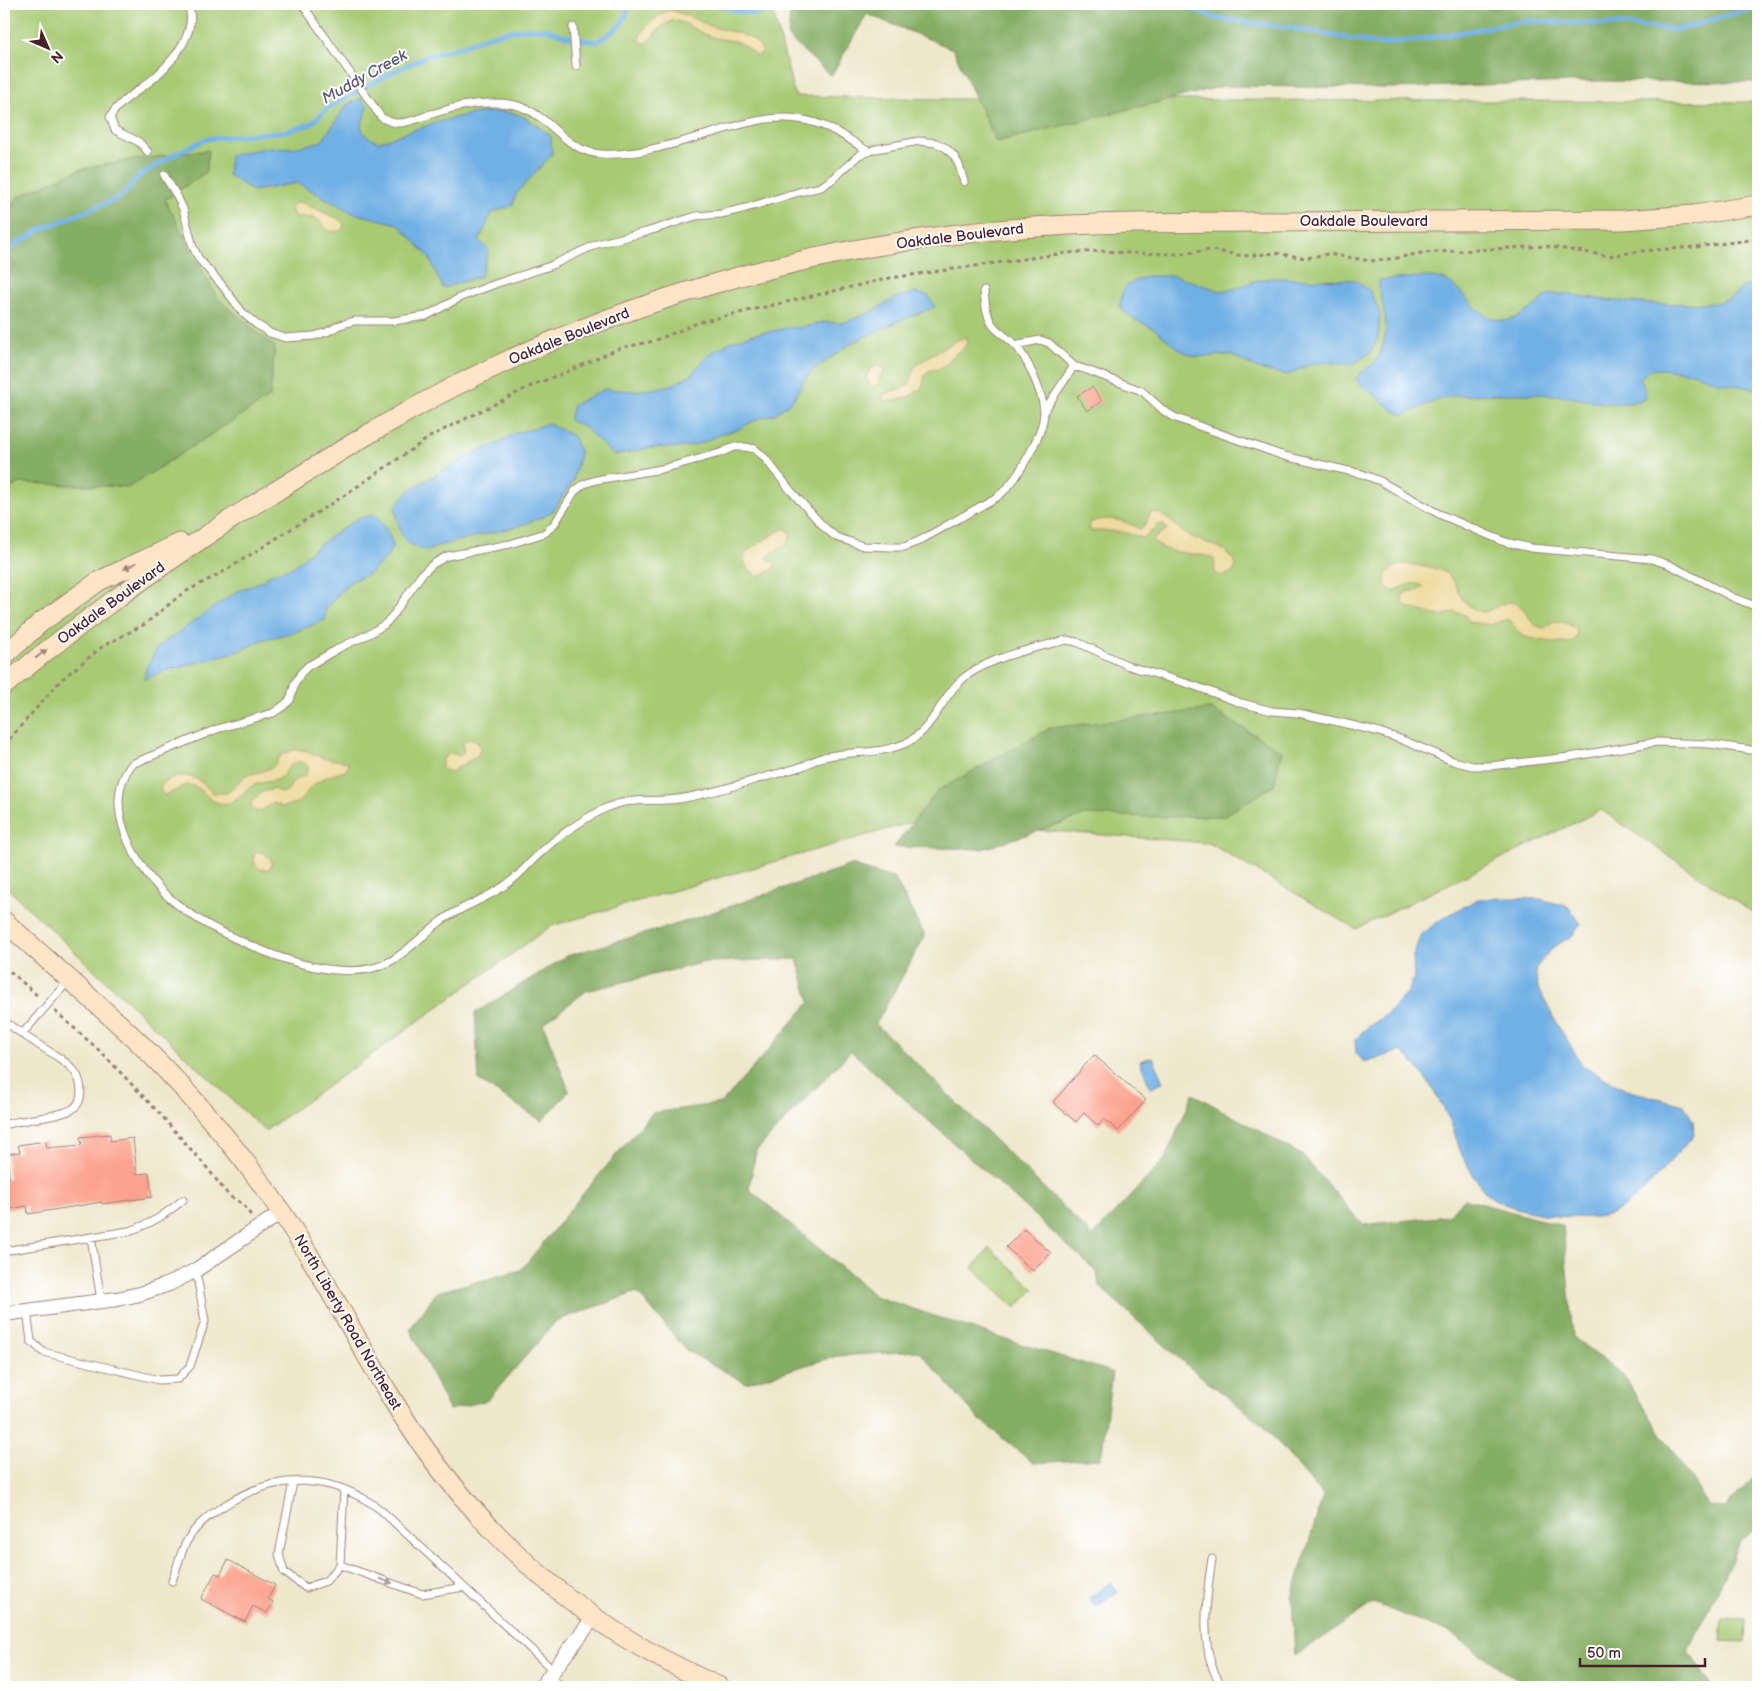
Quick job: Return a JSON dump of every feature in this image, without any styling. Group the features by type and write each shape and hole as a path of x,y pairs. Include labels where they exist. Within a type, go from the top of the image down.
{"main road":[{"name":"Oakdale Boulevard","path":"4,686 58,640 222,524 365,435 490,369 544,345 598,323 685,293 733,279 830,255 889,244 958,234 1078,224 1622,220 1694,215 1758,205"},
{"name":"Oakdale Boulevard","path":"4,656 40,623 99,581 222,524"},
{"name":"North Liberty Road Northeast","path":"4,920 132,1036 210,1119 282,1212 321,1274 389,1394 414,1433 458,1491 516,1554 561,1593 638,1646 720,1687"}],"street":[{"path":"4,1314 140,1294 169,1284 196,1270 282,1212"},
{"path":"547,1678 594,1616"}],"lane":[{"path":"148,152 140,142 115,130 110,117 122,103 154,78 178,52 186,37 190,22 188,4"},
{"path":"302,4 381,117 388,121 399,123 412,121 466,105 509,104 524,108 568,142 582,150 598,154 618,154 661,147 754,120 789,118 814,122 828,128 868,152"},
{"path":"572,27 576,66"},
{"path":"164,175 183,209 193,247 199,259 216,277 243,313 270,333 285,338 314,336 354,321 393,321 426,316 461,296 550,266 597,244 646,232 696,216 721,214 821,187 859,155 919,140 936,143 946,148 959,165 964,182"},
{"path":"984,291 986,310 992,324 1015,345 1034,376 1044,411 1042,426 1016,478 1007,490 997,497 919,541 904,547 864,546 836,537 791,492 764,457 755,450 745,447 734,447 720,453 662,469 596,480 584,484 575,491 554,523 545,533 510,544 447,556 433,564 422,574 385,624 308,666 300,673 290,700 273,713 217,729 132,764 121,784 120,814 136,857 155,884 169,897 184,909 228,937 280,957 320,968 344,970 367,968 387,963 418,942 437,924 454,912 506,885 573,826 606,808 641,799 656,801 707,794 802,766 821,758 839,754 872,752 905,744 918,736 957,684 968,675 997,660 1066,640 1077,642 1129,666 1241,702 1272,711 1298,713 1334,721 1400,738 1453,761 1472,766 1490,766 1570,757 1656,742 1709,744 1758,751"},
{"path":"1015,345 1040,340 1049,343 1074,366 1142,391 1164,411 1176,418 1284,456 1362,474 1380,481 1439,514 1505,542 1531,548 1652,559 1677,568 1734,598 1758,606"},
{"path":"1044,411 1074,366"},
{"path":"22,1034 69,979"},
{"path":"4,1021 62,1061 75,1072 81,1086 80,1099 75,1108 63,1113 20,1120 4,1125"},
{"path":"4,1250 129,1231 148,1225 166,1214 183,1200"},
{"path":"91,1237 101,1301"},
{"path":"26,1311 31,1341 43,1352 159,1380 178,1379 190,1366 205,1321 196,1270"},
{"path":"172,1581 191,1533 203,1520 234,1500 260,1487 282,1482 316,1482 344,1489 367,1499 381,1510 464,1587 547,1678 564,1687"},
{"path":"293,1482 279,1554 284,1572 306,1588 326,1581 340,1565 344,1489"},
{"path":"1212,1559 1205,1618 1210,1656 1217,1679 1223,1687"},
{"path":"340,1565 422,1594 464,1587"}],"path":[{"path":"4,745 62,679 103,646 146,624 183,593 222,572 345,495 433,435 535,384 620,348 654,341 700,322 890,278 1066,253 1102,251 1180,254 1211,250 1244,256 1275,253 1306,258 1328,254 1371,261 1397,258 1421,252 1546,246 1609,256 1641,251 1702,247 1758,239"},
{"path":"4,966 101,1052 208,1169 230,1196 243,1204 259,1227"}],"green space":[{"path":"4,4 746,4 774,16 795,96 945,99 1758,102 1758,916 1601,810 1356,929 1209,843 916,821 551,926 265,1131 4,885"},
{"path":"791,4 1758,4 1758,82 1600,81 1393,88 1224,86 996,142 953,49 867,14 831,76 788,37"},
{"path":"209,150 206,172 165,200 218,299 275,347 270,397 129,487 21,483 4,491 4,215 19,196 81,169 131,160"},
{"path":"1211,709 1282,751 1274,785 1224,816 1154,817 1086,815 983,849 894,847 937,791 1050,728"},
{"path":"851,865 895,879 925,936 876,1024 1093,1236 1165,1159 1193,1094 1302,1155 1363,1225 1447,1216 1465,1199 1563,1226 1573,1337 1622,1374 1709,1506 1725,1508 1758,1473 1758,1525 1740,1543 1688,1650 1713,1687 1529,1687 1449,1632 1373,1603 1295,1656 1292,1598 1323,1496 1263,1425 1183,1362 1099,1286 1097,1272 851,1051 756,1151 749,1189 875,1296 985,1333 1112,1372 1101,1459 1033,1463 978,1418 919,1351 837,1356 746,1383 687,1351 637,1292 556,1321 488,1400 449,1410 410,1329 437,1292 521,1270 652,1113 722,1103 810,1002 797,959 706,962 586,991 543,1024 569,1091 542,1121 479,1081 475,1013 567,956 681,923"},
{"path":"990,1248 1034,1289 1016,1308 972,1268"},
{"path":"1723,1619 1746,1620 1745,1642 1721,1641"}],"sand":[{"path":"669,10 713,27 746,36 756,42 763,52 757,56 737,42 712,37 673,20 661,27 647,43 639,40 643,30 655,18"},
{"path":"300,202 341,220 344,225 342,230 329,230 315,217 295,216 292,206"},
{"path":"965,337 967,343 964,348 942,368 927,372 923,385 919,390 910,396 898,400 887,401 883,399 883,395 886,393 908,385 918,364 939,350"},
{"path":"877,366 884,369 884,373 879,377 879,383 872,387 867,381 867,376 870,370"},
{"path":"1151,512 1165,517 1186,534 1226,552 1234,562 1234,572 1222,576 1215,573 1214,558 1174,551 1159,545 1152,540 1167,529 1163,524 1157,525 1144,538 1118,531 1091,531 1089,527 1091,522 1110,519 1128,523 1140,529 1144,527"},
{"path":"786,528 791,536 788,542 767,557 776,566 767,573 757,576 745,565 744,556 748,551 778,531"},
{"path":"1403,564 1429,567 1444,572 1453,580 1465,602 1478,611 1487,611 1501,604 1511,602 1525,610 1536,625 1545,628 1553,621 1563,622 1577,630 1576,636 1571,642 1551,642 1523,636 1507,619 1491,625 1469,622 1465,615 1461,613 1455,612 1440,616 1406,607 1402,602 1402,597 1406,592 1419,590 1424,587 1412,584 1393,591 1386,587 1385,578 1388,572"},
{"path":"470,738 479,744 480,750 478,755 451,772 442,769 442,760 450,753 460,756 463,753 463,743"},
{"path":"293,750 305,750 323,758 348,762 348,767 345,771 326,777 313,785 299,802 283,807 273,803 260,811 251,808 251,803 260,793 273,789 282,793 287,791 294,781 305,775 309,767 302,762 297,762 290,766 278,779 255,784 235,800 228,803 215,802 198,788 188,785 164,795 160,790 169,779 184,776 197,779 213,793 227,793 246,775 273,767 281,755"},
{"path":"257,852 264,853 270,859 272,863 270,869 260,869 254,863 254,855"}],"water":[{"path":"361,98 368,108 361,125 364,134 378,142 428,125 483,112 520,115 551,136 552,154 516,194 513,205 492,213 479,240 489,250 481,276 443,288 429,257 398,224 353,213 297,183 253,191 228,175 230,155 270,147 294,148 322,141 347,105"},
{"path":"1148,276 1176,276 1220,291 1272,278 1355,280 1370,291 1380,313 1378,338 1370,353 1355,363 1327,362 1311,364 1287,375 1258,369 1231,355 1196,357 1180,350 1153,328 1135,320 1120,308 1124,289 1131,283"},
{"path":"1423,277 1446,280 1479,310 1489,317 1499,320 1508,320 1527,312 1549,294 1567,294 1605,300 1655,304 1716,303 1731,298 1743,287 1758,283 1758,389 1721,383 1693,373 1662,369 1649,370 1640,379 1645,388 1646,398 1636,402 1600,402 1540,394 1465,395 1440,399 1403,415 1389,407 1363,387 1356,379 1376,361 1384,344 1386,323 1379,280"},
{"path":"915,292 929,296 935,307 885,327 850,344 812,371 793,400 775,414 758,419 737,430 724,433 702,443 686,447 649,448 615,455 583,426 569,420 573,405 605,389 633,391 672,385 691,375 709,354 732,341 750,335 788,328 825,322 842,323 869,313 896,298"},
{"path":"547,423 573,436 580,453 573,481 553,511 519,526 441,545 428,551 411,545 406,541 400,530 395,506 411,489 478,451 498,444 515,433 533,429"},
{"path":"374,514 390,536 393,545 387,557 380,564 368,574 350,582 326,608 325,620 295,632 262,640 239,651 144,679 147,666 158,647 204,614 236,592 262,581 271,574 293,567 310,552 357,519"},
{"path":"1478,899 1540,899 1569,907 1581,924 1572,936 1552,948 1535,969 1538,988 1557,1024 1583,1066 1626,1090 1684,1105 1693,1121 1694,1136 1656,1177 1626,1205 1604,1216 1571,1217 1534,1212 1516,1208 1491,1197 1479,1184 1463,1157 1452,1126 1435,1092 1409,1058 1401,1051 1364,1062 1356,1053 1355,1040 1364,1030 1387,1014 1407,993 1414,978 1413,956 1421,934 1445,917"},
{"path":"1153,1057 1163,1083 1150,1088 1140,1061"},
{"path":"1111,1582 1118,1592 1096,1607 1089,1598"}],"building":[{"path":"1092,387 1102,401 1087,411 1077,396"},
{"path":"1094,1055 1146,1100 1118,1131 1104,1119 1098,1126 1084,1113 1076,1122 1053,1102"},
{"path":"110,1134 110,1141 133,1138 137,1174 149,1173 152,1197 102,1204 102,1202 28,1214 27,1206 4,1210 4,1179 9,1178 7,1154 20,1152 18,1145 46,1141 47,1148 82,1145 80,1137"},
{"path":"1024,1229 1051,1253 1033,1271 1006,1247"},
{"path":"228,1560 275,1585 268,1599 273,1602 267,1613 253,1606 245,1622 201,1599 215,1573 220,1575"}],"waterway":[{"name":"Muddy Creek","path":"4,254 10,248 42,229 121,197 140,175 177,153 206,139 288,131 311,124 329,107 391,73 425,57 461,47 485,37 510,31 546,29 569,37 597,42 618,27 625,17 628,4"},
{"name":"Muddy Creek","path":"715,4 733,10 756,14 796,4"},
{"name":"Muddy Creek","path":"1182,4 1214,18 1292,28 1380,44 1418,40 1525,21 1625,25 1677,30 1758,7"}]}
